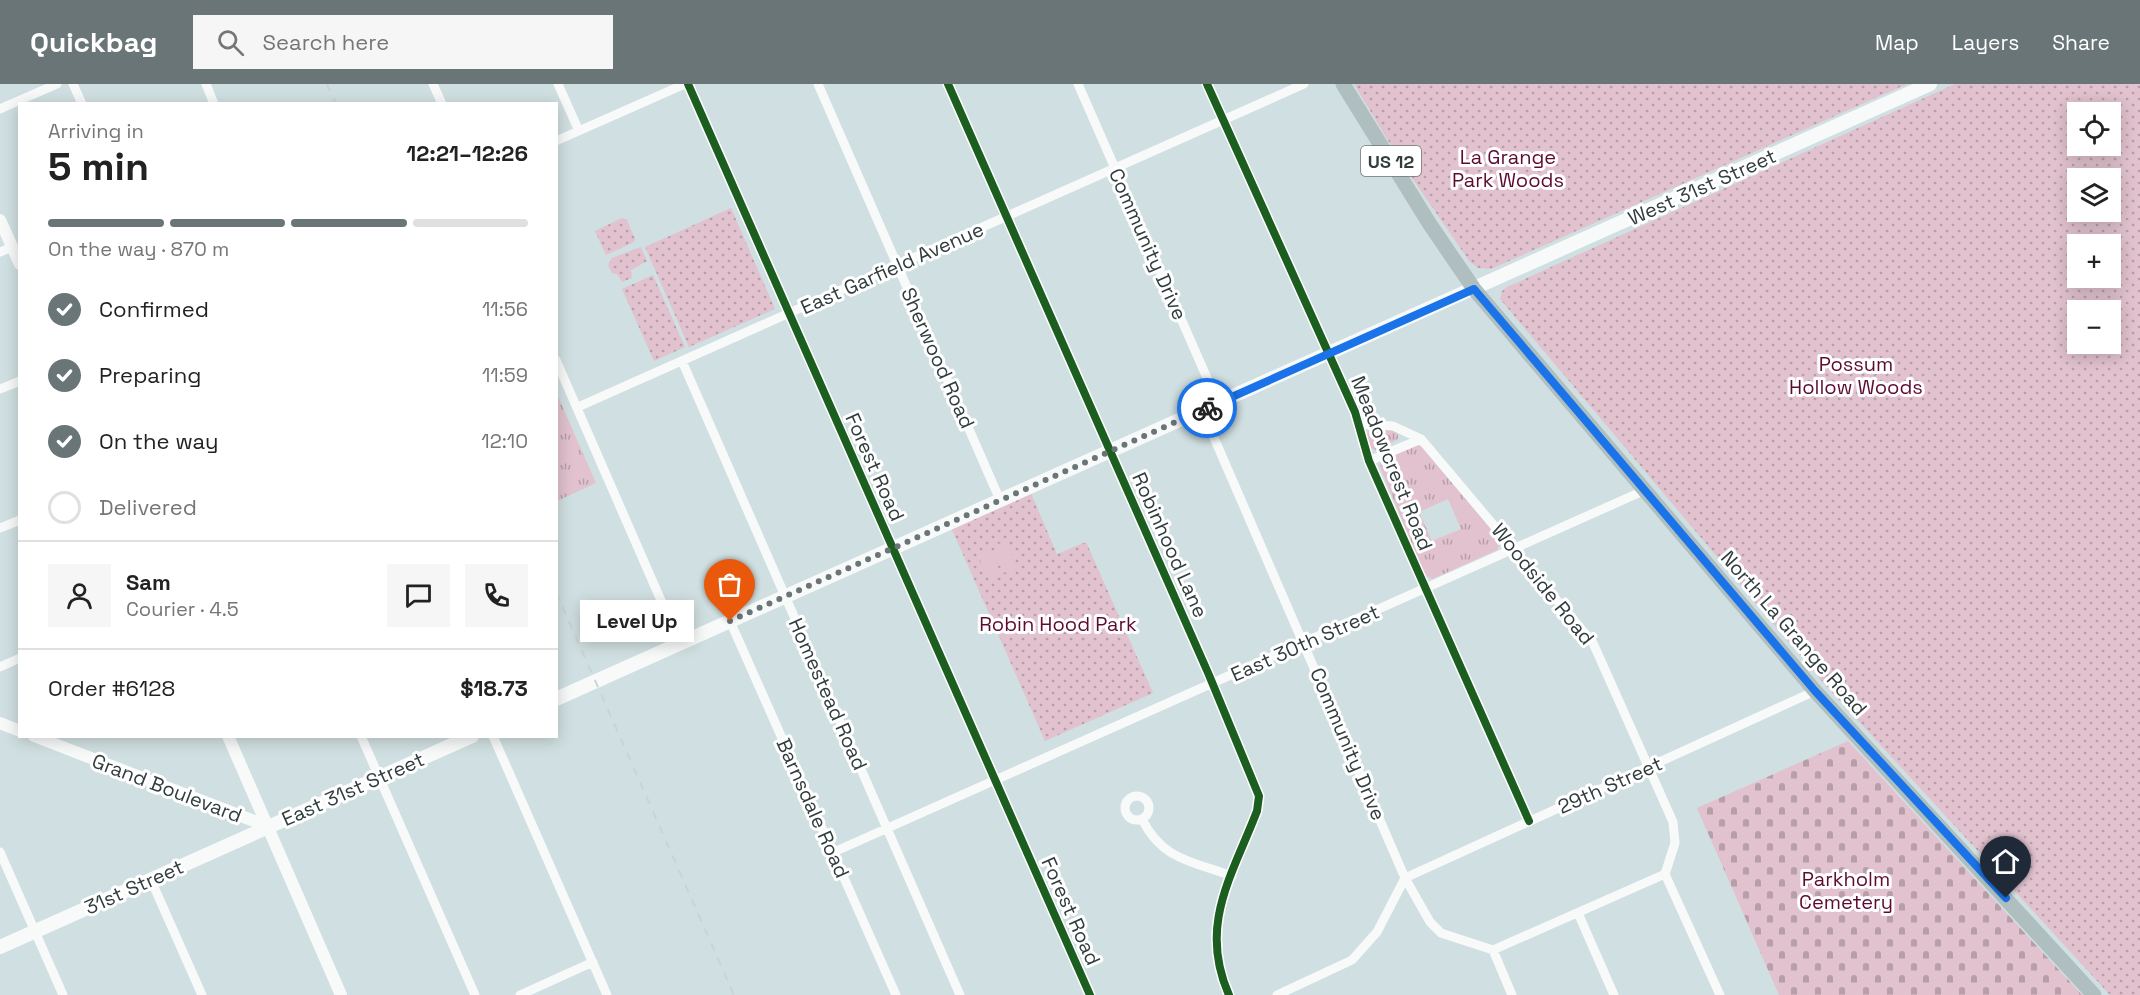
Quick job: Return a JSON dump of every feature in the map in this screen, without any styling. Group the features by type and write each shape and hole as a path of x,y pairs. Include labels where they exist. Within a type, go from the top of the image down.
{"main road":[{"name":"US 12","path":"1343,84 1439,238 1474,289"},
{"name":"West 31st Street","path":"1474,289 1930,84"},
{"path":"558,698 1474,289"},
{"name":"North La Grange Road","path":"1474,289 1815,691 2094,995"},
{"name":"East 31st Street","path":"267,826 467,738"},
{"name":"31st Street","path":"0,947 267,826"}],"street":[{"path":"0,110 57,84"},
{"path":"73,84 81,102"},
{"path":"206,84 213,102"},
{"path":"433,84 441,102"},
{"path":"558,84 579,131"},
{"path":"558,140 686,84"},
{"name":"Forest Road","path":"686,84 1090,995"},
{"name":"Sherwood Road","path":"818,84 1000,500"},
{"name":"Robinhood Lane","path":"948,84 1259,796 1257,811 1220,906 1215,940 1217,960 1229,995"},
{"name":"Community Drive","path":"1078,84 1218,403"},
{"name":"Meadowcrest Road","path":"1207,84 1360,424 1361,440 1369,461 1529,821"},
{"name":"East Garfield Avenue","path":"578,407 1304,84"},
{"path":"0,220 18,260"},
{"path":"0,252 12,247"},
{"name":"Homestead Road","path":"682,361 960,995"},
{"path":"558,364 680,644"},
{"path":"0,389 18,382"},
{"name":"Community Drive","path":"1202,410 1405,878 1430,922 1441,933 1493,950"},
{"name":"Woodside Road","path":"1360,424 1393,426 1421,439 1593,643 1673,822 1675,843 1665,874"},
{"path":"1369,461 1421,439"},
{"name":"East 30th Street","path":"834,852 1305,644 1643,491"},
{"path":"0,528 18,521"},
{"name":"Barnsdale Road","path":"730,621 896,995"},
{"path":"0,667 18,659"},
{"name":"29th Street","path":"1405,878 1815,691"},
{"path":"0,723 18,730"},
{"name":"Grand Boulevard","path":"39,738 267,826"},
{"path":"229,738 341,995"},
{"path":"362,738 475,995"},
{"path":"494,738 607,995"},
{"path":"1142,819 1152,838 1170,854 1232,876"},
{"path":"0,852 63,995"},
{"path":"1512,995 1493,950 1665,874 1720,995"},
{"path":"1277,995 1342,966 1357,956 1377,932 1405,878"},
{"path":"151,880 202,995"},
{"path":"1578,913 1614,995"},
{"path":"520,995 593,962"}],"green space":[{"name":"La Grange Park Woods","path":"1354,84 1907,84 1491,269 1478,268 1470,262 1401,162"},
{"name":"Possum Hollow Woods","path":"1955,84 2140,84 2140,995 2110,995 1820,679 1500,299 1502,291"},
{"path":"731,208 775,309 689,347 645,247"},
{"path":"622,218 627,220 635,239 634,242 606,255 595,231"},
{"path":"641,247 647,261 631,270 632,278 622,282 617,274 612,273 608,265 612,258"},
{"path":"653,275 685,347 654,361 622,289"},
{"path":"558,396 596,483 558,500"},
{"path":"1370,427 1393,429 1398,434 1398,439 1377,450 1372,449 1366,436"},
{"path":"1417,445 1422,447 1501,541 1497,550 1432,579 1425,575 1379,465 1381,460","holes":["1448,499 1461,529 1432,541 1419,512"]},
{"name":"Robin Hood Park","path":"1030,491 1057,554 1086,542 1153,693 1045,741 950,525"},
{"path":"1006,541 1018,568 1005,573 993,546"},
{"path":"989,547 1002,575 989,580 977,553"},
{"name":"Parkholm Cemetery","path":"1848,741 2082,995 1779,995 1697,808"}],"railway":[{"path":"327,84 335,102"},
{"path":"558,597 734,995"}],"cycle path":[{"path":"688,84 1090,995"},
{"path":"948,84 1209,675 1259,796 1257,811 1229,879 1218,923 1217,946 1220,970 1229,995"},
{"path":"1207,84 1355,412 1369,461 1529,821"}],"way so far":[{"path":"730,621 1207,408"}],"place":[{"name":"Level Up","path":"730,621"}],"route":[{"path":"1207,408 1474,289 1601,442 1815,691 2006,898"}]}
